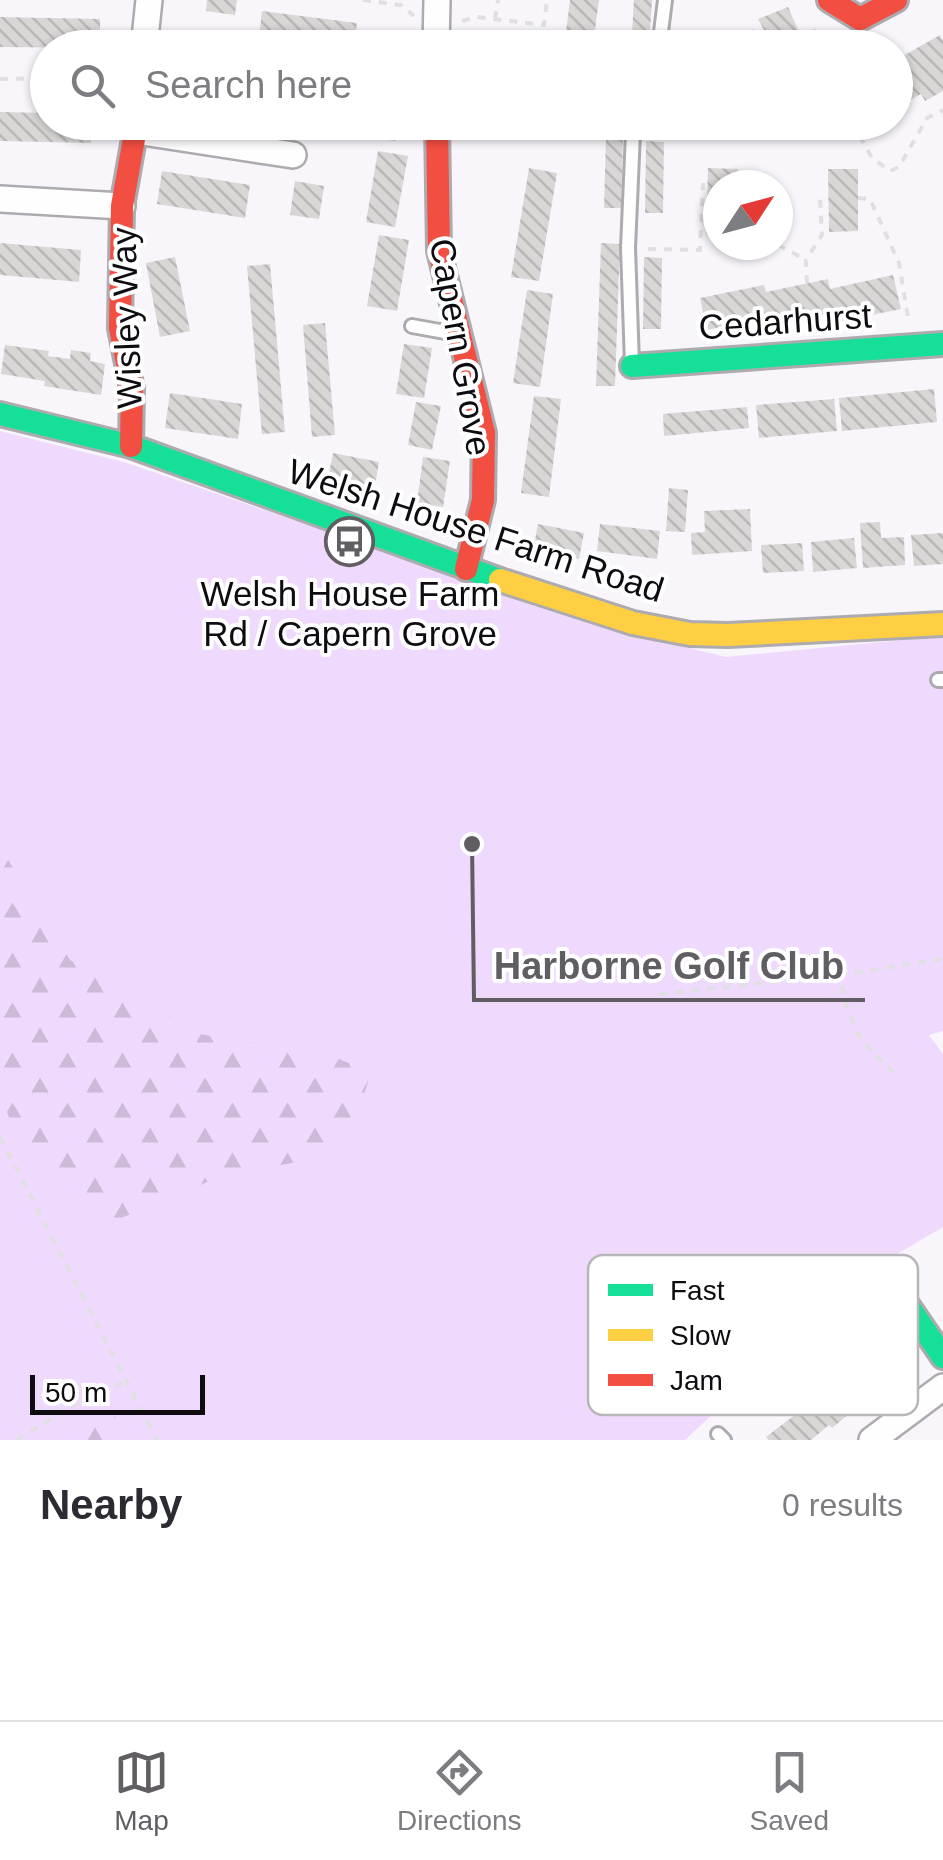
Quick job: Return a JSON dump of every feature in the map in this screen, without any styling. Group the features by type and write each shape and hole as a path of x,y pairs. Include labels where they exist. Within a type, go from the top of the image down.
{"street":[{"path":"146,30 149,0"},
{"path":"436,30 438,0"},
{"path":"829,0 860,19 896,0"},
{"name":"Wisley Way","path":"130,446 132,389 120,328 122,206 135,140"},
{"name":"Wisley Way","path":"209,140 293,155"},
{"name":"Capern Grove","path":"437,140 439,251 484,433 483,500 466,569"},
{"path":"0,199 122,206"},
{"name":"Cedarhurst","path":"632,366 943,344"},
{"name":"Welsh House Farm Road","path":"0,414 130,446 466,569 633,623 690,634 728,635 943,624"},
{"path":"918,1320 943,1357"},
{"path":"918,1406 943,1387"},
{"path":"872,1440 905,1415"}],"lane":[{"path":"661,30 665,0"},
{"path":"632,366 628,248 633,140"},
{"path":"412,326 458,334"}],"path":[{"path":"363,0 402,3 429,30"},
{"path":"495,19 498,0"},
{"path":"453,30 477,17 544,25 547,0"},
{"path":"0,79 30,78"},
{"path":"862,140 872,158 890,171 900,168 927,118 943,110"},
{"path":"628,248 700,250 703,183"},
{"path":"807,283 806,260 822,234 820,197"},
{"path":"858,198 870,199 898,262 913,347"},
{"path":"793,253 806,260"},
{"path":"660,994 839,975 943,959"},
{"path":"839,975 851,1024 864,1046 892,1072"},
{"path":"0,1137 157,1440"},
{"path":"17,1440 66,1408 126,1381"}],"green space":[{"path":"0,431 124,462 616,630 726,657 943,636 943,1031 929,1035 943,1054 943,1227 896,1255 588,1255 588,1415 712,1415 685,1440 0,1440"},
{"path":"0,847 70,960 199,1034 326,1054 371,1072 351,1138 292,1163 220,1176 110,1222 62,1200 16,1137 0,1092"},
{"path":"110,1406 126,1440 57,1440"}],"building":[{"path":"207,0 237,0 235,15 206,11"},
{"path":"570,0 599,0 595,30 566,30"},
{"path":"634,0 652,0 650,30 632,30"},
{"path":"788,7 798,30 764,30 758,19"},
{"path":"262,11 357,23 356,30 260,30"},
{"path":"0,17 100,19 100,30 30,30 30,47 0,47"},
{"path":"940,35 943,41 943,91 925,101 921,94 913,98 913,50"},
{"path":"0,112 30,113 30,140 91,143 0,141"},
{"path":"606,140 623,140 621,208 604,208"},
{"path":"646,141 664,142 663,213 645,213"},
{"path":"378,151 408,156 395,227 366,222"},
{"path":"529,168 557,173 539,281 511,277"},
{"path":"828,169 858,169 858,231 829,232"},
{"path":"162,171 250,185 245,218 157,204"},
{"path":"295,181 324,186 319,219 290,215"},
{"path":"379,235 409,240 397,311 367,306"},
{"path":"0,243 81,250 79,282 0,275"},
{"path":"601,243 620,244 615,386 596,386"},
{"path":"175,257 190,331 160,337 146,263"},
{"path":"644,257 662,258 661,329 643,329"},
{"path":"270,264 285,432 262,434 247,266"},
{"path":"893,275 901,309 837,322 835,313 772,326 771,317 707,330 700,298 764,285 766,292 828,279 830,289"},
{"path":"527,290 553,294 540,387 513,383"},
{"path":"325,323 335,435 312,437 303,325"},
{"path":"404,344 432,348 424,398 396,394"},
{"path":"5,345 49,351 48,356 70,359 71,350 91,353 90,361 105,364 101,395 1,374"},
{"path":"934,389 937,422 842,431 839,398"},
{"path":"170,393 242,404 238,439 165,428"},
{"path":"534,396 561,399 549,497 521,493"},
{"path":"834,399 837,431 759,438 756,405"},
{"path":"416,402 441,406 432,450 408,445"},
{"path":"747,407 749,428 664,436 663,414"},
{"path":"333,453 379,462 375,486 328,478"},
{"path":"423,457 450,461 443,507 417,503"},
{"path":"669,488 688,490 685,532 666,531"},
{"path":"750,509 752,551 692,555 691,533 705,532 704,511"},
{"path":"880,522 881,538 904,537 905,565 863,568 860,523"},
{"path":"538,524 584,533 579,559 533,551"},
{"path":"600,524 660,531 657,559 597,551"},
{"path":"943,533 943,564 914,566 911,535"},
{"path":"854,538 857,568 813,572 811,542"},
{"path":"802,543 804,571 763,573 761,545"},
{"path":"795,1415 848,1415 811,1440 766,1437"}],"traffic: fast":[{"path":"632,366 943,344"},
{"path":"0,414 131,446 500,580"},
{"path":"918,1320 943,1357"}],"traffic: slow":[{"path":"500,580 633,623 690,634 943,624"}],"traffic: jam":[{"path":"829,0 860,19 896,0"},
{"path":"131,446 132,389 120,328 122,206 134,140"},
{"path":"437,140 439,251 484,433 483,500 466,569"}],"place":[{"name":"Welsh House Farm Rd / Capern Grove","path":"350,541"},
{"name":"Harborne Golf Club","path":"472,844"}]}
